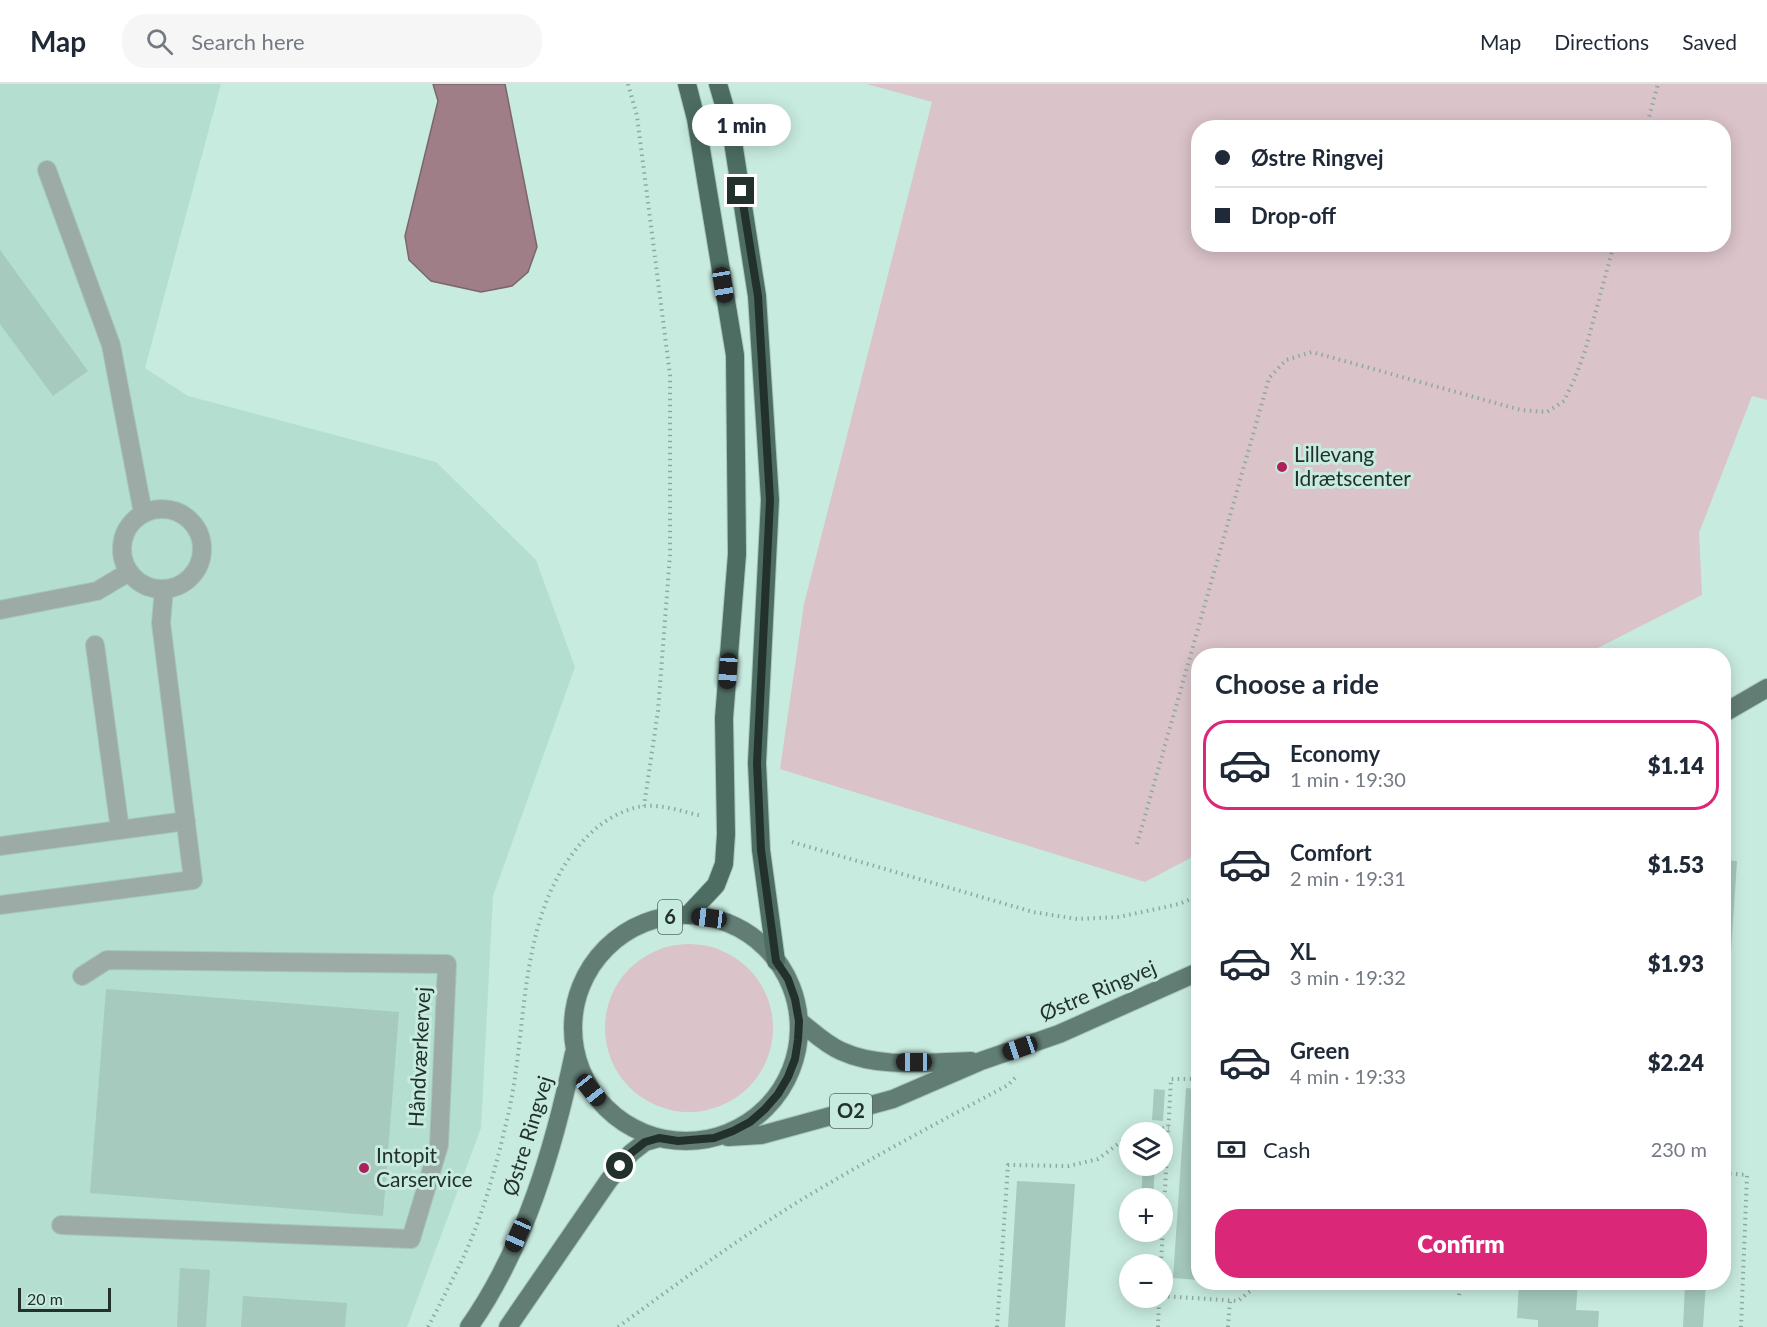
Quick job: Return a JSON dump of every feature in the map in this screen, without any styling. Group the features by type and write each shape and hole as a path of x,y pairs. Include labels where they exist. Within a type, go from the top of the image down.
{"highway":[{"name":"6","path":"687,84 696,120 735,356 737,462 737,554 724,718 726,834 724,864 716,885 688,915"},
{"name":"6","path":"718,84 731,129 758,296 770,500 757,763 761,850 776,961"}],"main road":[{"path":"1731,709 1767,688"},
{"name":"6","path":"688,915 709,918 737,928 763,946 776,961 788,979 795,999 799,1021 795,1059 778,1094 750,1122 714,1138 678,1141 639,1132 604,1107 581,1072 574,1051 573,1021 579,991 587,972 613,942 648,921 688,915"},
{"name":"Østre Ringvej","path":"714,1138 761,1135 893,1099 981,1061 1059,1034 1191,975"},
{"name":"Østre Ringvej","path":"799,1021 839,1050 861,1058 891,1062 981,1061"},
{"name":"Østre Ringvej","path":"469,1327 502,1270 526,1218 547,1162 562,1109 574,1051"},
{"path":"507,1327 609,1180 631,1153 645,1142 659,1138"}],"street":[{"path":"47,170 111,345 143,513"},
{"path":"162,509 182,513 192,521 199,532 202,557 197,569 189,579 177,586 164,589 151,587 139,581 129,572 122,546 125,533 132,522 143,513 162,509"},
{"path":"0,610 97,591 129,572"},
{"path":"0,905 193,880 161,623 164,589"},
{"path":"95,645 120,830"},
{"path":"0,846 186,821"},
{"name":"Håndværkervej","path":"61,1225 411,1239 439,1144 447,964 107,960 82,976"}],"path":[{"path":"628,84 637,116 670,375 670,555 658,711 644,806"},
{"path":"1648,120 1658,84"},
{"path":"1193,648 1269,378 1286,360 1312,352 1521,410 1547,412 1564,401 1575,378 1585,351 1612,252"},
{"path":"1137,844 1191,653"},
{"path":"428,1327 464,1257 490,1185 509,1112 530,960 548,897 568,858 593,830 618,813 644,806 672,809 702,816"},
{"path":"792,843 1033,912 1077,919 1119,917 1179,904 1191,899"},
{"path":"618,1327 703,1265 801,1200 901,1142 1008,1085 1025,1068"},
{"path":"1169,1122 1172,1079 1191,1079"},
{"path":"997,1327 1008,1165 1069,1166 1098,1159 1119,1143"},
{"path":"1731,1174 1747,1175 1741,1327"},
{"path":"1162,1254 1166,1176"},
{"path":"1173,1298 1238,1302 1252,1290"},
{"path":"1459,1295 1460,1290"},
{"path":"1228,1327 1230,1300"},
{"path":"1158,1327 1160,1308"}],"shaded area":[{"path":"0,84 221,84 145,368 188,396 436,462 536,560 575,667 493,896 481,1128 407,1327 0,1327"},
{"path":"433,84 505,84 537,247 528,272 512,286 481,292 431,281 409,260 405,236 438,101"},
{"name":"Lillevang Idrætscenter","path":"867,84 1767,84 1767,400 1752,396 1699,533 1702,595 1598,648 1191,648 1191,858 1145,882 780,769 804,604 932,102"},
{"path":"689,944 705,945 721,950 749,968 767,996 772,1012 772,1044 767,1060 749,1088 721,1106 705,1111 689,1112 673,1111 657,1106 629,1088 611,1060 606,1044 605,1028 606,1012 611,996 629,968 657,950 673,945"}],"building":[{"path":"0,250 88,371 53,396 0,324"},
{"path":"1731,861 1737,861 1731,951"},
{"path":"106,989 399,1012 383,1216 90,1193"},
{"path":"1186,1088 1191,1088 1191,1279 1173,1278"},
{"path":"1154,1089 1165,1090 1163,1121 1152,1120"},
{"path":"1142,1176 1154,1176 1154,1188 1142,1188"},
{"path":"1017,1181 1075,1184 1065,1327 1008,1327"},
{"path":"180,1268 210,1270 206,1327 177,1327"},
{"path":"1519,1290 1577,1290 1576,1310 1599,1311 1598,1327 1538,1327 1538,1320 1517,1318"},
{"path":"1685,1290 1705,1290 1703,1327 1683,1327"},
{"path":"243,1296 347,1303 345,1327 241,1327"}],"place":[{"name":"Lillevang Idrætscenter","path":"1282,467"},
{"name":"Intopit Carservice","path":"364,1168"}],"route":[{"path":"620,1166 645,1142 659,1138 678,1141 714,1138 750,1122 778,1094 788,1077 795,1059 798,1040 799,1021 795,999 788,979 776,961 761,850 757,763 770,500 758,296 741,191"}]}
